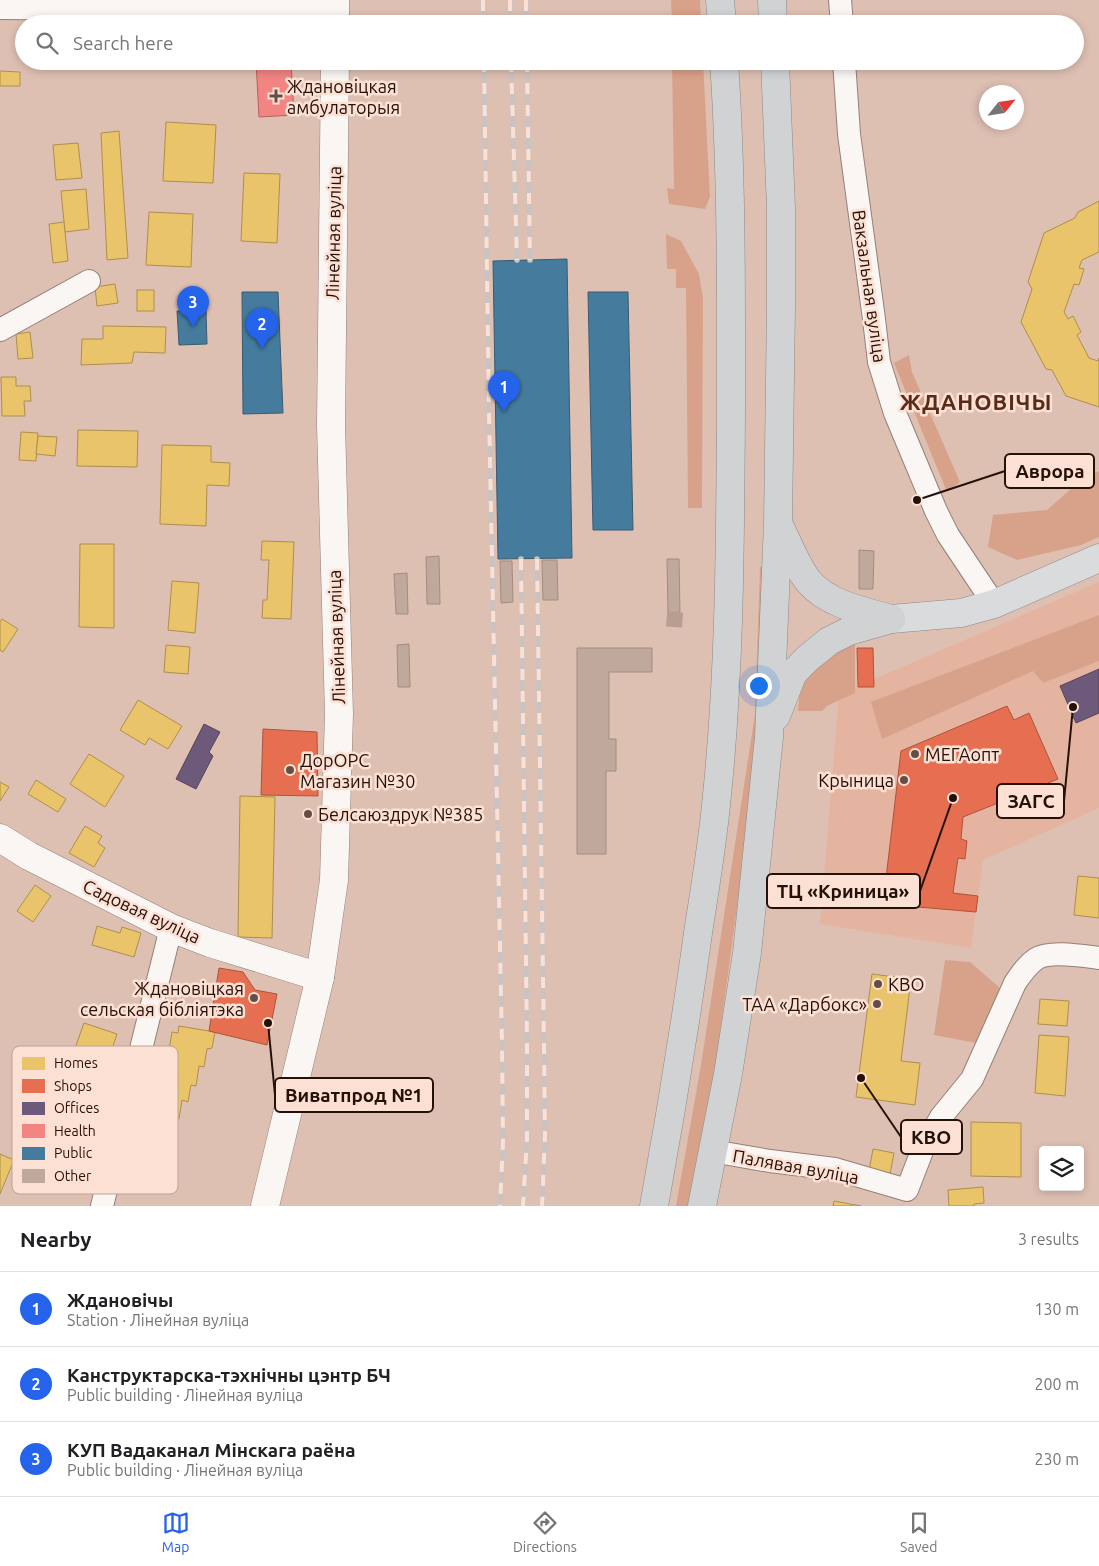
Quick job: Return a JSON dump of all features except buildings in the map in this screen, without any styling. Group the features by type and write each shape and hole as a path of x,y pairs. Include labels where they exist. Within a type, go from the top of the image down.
{"highway":[{"path":"720,0 721,15"},
{"path":"772,0 773,15"},
{"path":"654,1206 686,1019 709,860 717,796 728,662 731,290 729,132 725,70"},
{"path":"702,1206 728,1074 747,953 768,737 778,523 781,208 775,70"},
{"path":"778,523 810,583 828,597 891,619"},
{"path":"768,737 793,673 808,658 829,641 849,631 891,619"}],"main road":[{"path":"891,619 961,613 994,604 1099,558"}],"street":[{"path":"840,0 841,15"},
{"path":"0,8 335,12"},
{"name":"Лінейная вуліца","path":"265,1206 320,977 334,880 339,714 331,426 335,70"},
{"name":"Вакзальная вуліца","path":"845,70 849,134 879,362 895,413 936,511 948,535 994,604"},
{"path":"0,330 89,281"},
{"name":"Садовая вуліца","path":"0,838 29,856 171,928 210,943 320,977"},
{"path":"142,1046 171,928"},
{"name":"Палявая вуліца","path":"712,1151 835,1169 907,1198 924,1146 941,1117 972,1079 1015,983 1024,969 1037,957 1054,954 1099,958"}],"shaded area":[{"path":"671,0 700,0 701,15 672,15"},
{"path":"672,70 703,70 710,197 705,209 669,204 667,188 674,189"},
{"path":"666,234 681,241 699,274 703,298 702,508 688,508 686,288 676,288 676,269 667,269"},
{"path":"909,355 912,372 960,482 947,492 894,363"},
{"path":"1099,471 1099,537 1081,545 1017,560 988,547 993,515 1047,510 1082,479"},
{"path":"760,567 770,567 765,702 715,1069 688,1206 676,1206 701,1065 755,714"},
{"path":"1099,582 1099,808 983,860 971,948 820,924 839,694"},
{"path":"1099,615 1099,661 1043,683 1033,671 882,739 871,702"},
{"path":"855,640 855,693 827,706 822,711 798,711 800,688 809,669"},
{"path":"945,960 970,962 1001,989 976,1043 934,1035"}],"tunnel":[{"path":"674,627 675,612"}],"railway":[{"path":"483,0 483,15"},
{"path":"510,0 510,15"},
{"path":"526,0 526,15"},
{"path":"484,70 502,1044 503,1142 500,1206"},
{"path":"511,70 517,260"},
{"path":"527,70 530,260"},
{"path":"521,559 527,1045 527,1138 523,1206"},
{"path":"537,559 545,1136 542,1206"}],"place":[{"name":"Ждановіцкая амбулаторыя","path":"276,96"},
{"name":"КУП Вадаканал Мінскага раёна","path":"193,327"},
{"name":"Канструктарска-тэхнічны цэнтр БЧ","path":"262,349"},
{"name":"Ждановічы","path":"504,412"},
{"name":"Аврора","path":"917,500"},
{"name":"ЗАГС","path":"1073,707"},
{"name":"МЕГАопт","path":"915,754"},
{"name":"ДорОРС Магазин №30","path":"290,770"},
{"name":"Крыница","path":"904,780"},
{"name":"ТЦ «Криница»","path":"953,798"},
{"name":"Белсаюздрук №385","path":"308,814"},
{"name":"КВО","path":"878,984"},
{"name":"Ждановіцкая сельская бібліятэка","path":"254,998"},
{"name":"ТАА «Дарбокс»","path":"877,1004"},
{"name":"Виватпрод №1","path":"268,1023"},
{"name":"KBО","path":"861,1078"}],"district":[{"name":"ЖДАНОВІЧЫ","path":"976,401"}]}
